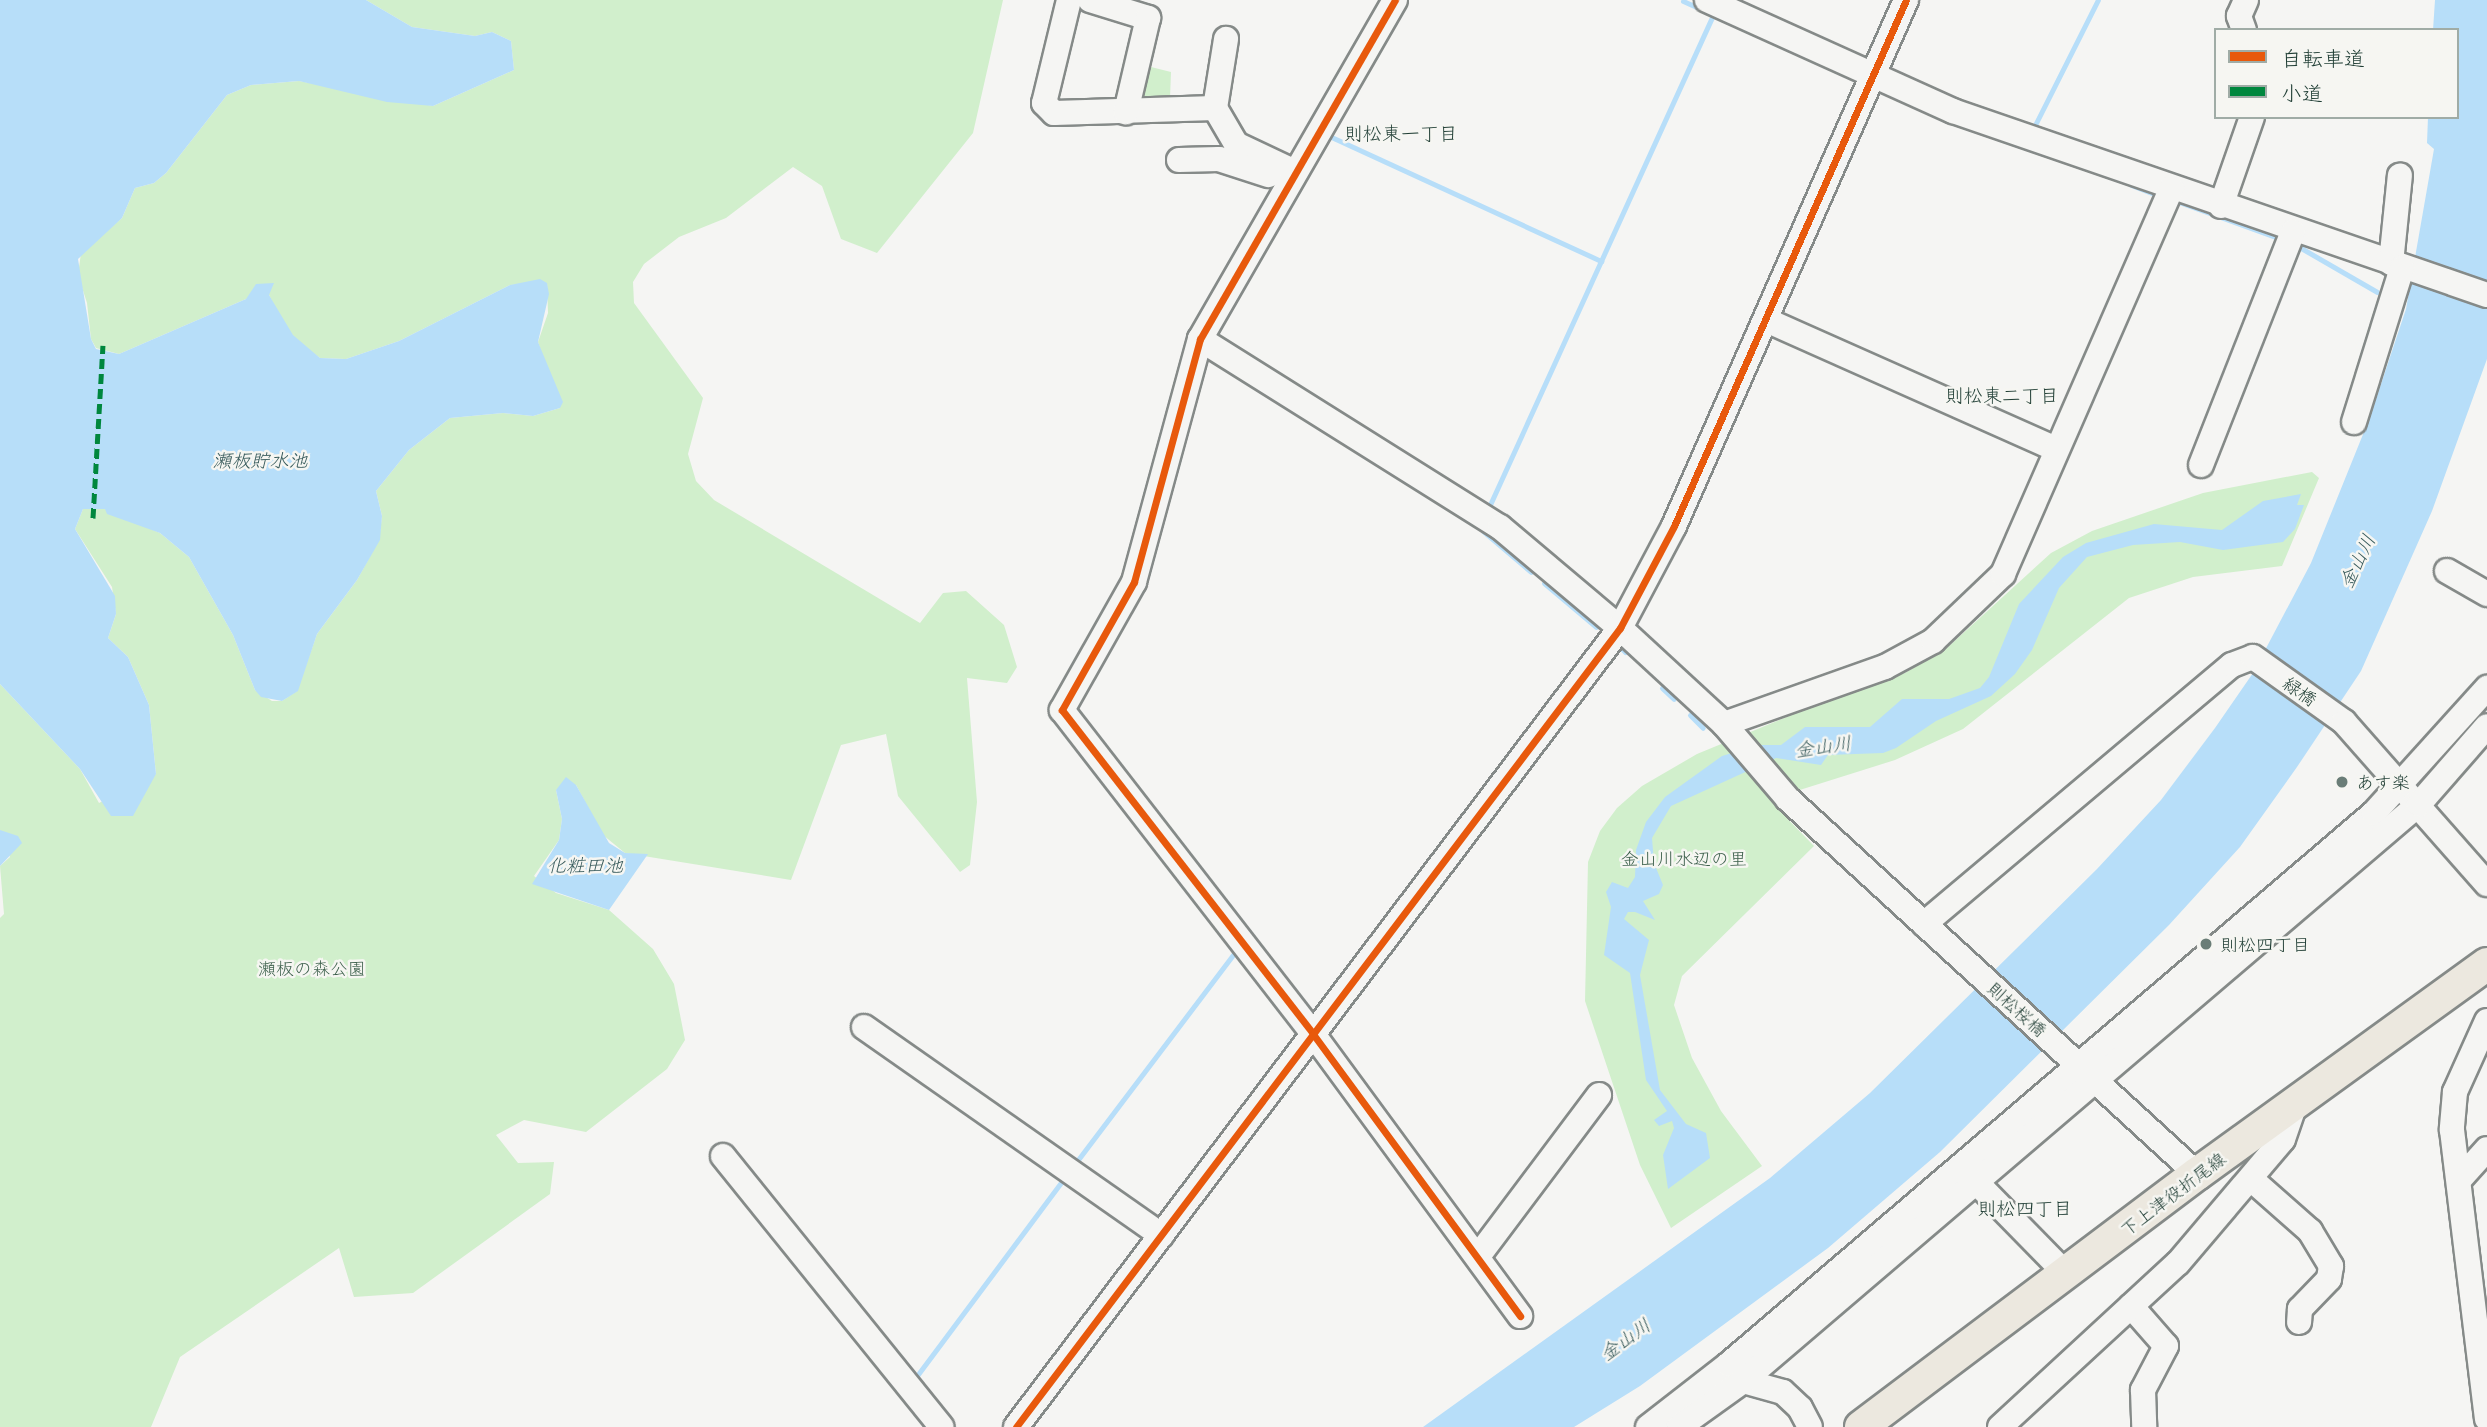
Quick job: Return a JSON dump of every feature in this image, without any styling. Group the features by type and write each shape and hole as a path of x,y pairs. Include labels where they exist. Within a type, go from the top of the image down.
{"main road":[{"name":"下上津役折尾線","path":"1861,1427 2067,1275 2197,1174 2294,1107 2487,964"}],"street":[{"path":"1069,0 1044,103 1054,113 1215,108"},
{"path":"1090,0 1148,18 1126,112"},
{"path":"1395,0 1200,339 1134,582 1062,710 1242,942 1320,1025 1460,1237 1479,1255 1520,1316"},
{"path":"1707,0 1869,85 1953,111 2221,206 2289,241 2400,267 2487,295"},
{"path":"1016,1427 1620,628 1674,526 1906,0"},
{"path":"2243,28 2239,16 2246,0"},
{"path":"1226,38 1215,108 1236,144 1291,179"},
{"path":"2221,206 2251,119"},
{"path":"1180,160 1219,159 1291,179"},
{"path":"2354,422 2400,267 2400,175"},
{"path":"1724,724 1885,667 1933,641 2003,574 2172,188"},
{"path":"2201,465 2289,241"},
{"path":"1766,320 2056,449"},
{"name":"則松桜橋","path":"1200,339 1500,527 1620,628 1724,724 1783,792 1979,976 2055,1043 2074,1065 2197,1174"},
{"path":"2447,571 2487,594"},
{"name":"緑橋","path":"1924,924 2232,665 2256,660 2344,722 2403,785 2487,884"},
{"path":"1648,1427 1729,1364 2403,785 2487,688"},
{"path":"1679,1427 1743,1381 2419,804 2487,726"},
{"path":"2487,1021 2455,1092 2452,1129 2487,1419"},
{"path":"864,1027 1161,1235"},
{"path":"1479,1255 1599,1096"},
{"path":"2000,1427 2178,1263 2283,1139 2294,1107"},
{"path":"2460,1180 2487,1149"},
{"path":"723,1156 942,1427"},
{"path":"2251,1180 2310,1231 2330,1266 2329,1279 2300,1309 2299,1322"},
{"path":"1976,1182 2067,1275"},
{"path":"2132,1306 2166,1346 2143,1390 2144,1427"},
{"path":"1743,1381 1783,1392 1800,1408 1810,1427"}],"green space":[{"name":"瀬板の森公園","path":"366,0 1003,0 973,133 877,253 841,239 822,186 793,167 726,218 679,237 644,264 633,282 634,303 703,398 688,454 696,481 714,500 920,623 943,593 966,591 1004,625 1017,667 1007,683 967,678 977,802 970,865 960,872 898,796 886,734 841,745 791,880 625,853 603,835 576,785 556,790 562,819 559,840 534,876 556,893 609,910 653,949 674,984 685,1040 667,1069 586,1132 524,1120 496,1135 518,1163 554,1162 550,1194 413,1293 354,1297 339,1248 180,1357 151,1427 0,1427 0,918 4,914 0,866 10,857 0,830 0,684 80,769 99,803 156,774 149,705 128,657 108,638 116,614 112,587 75,529 83,509 105,509 160,533 189,557 233,635 255,690 272,701 282,701 297,691 317,634 357,580 379,540 382,516 376,491 409,450 450,418 503,413 533,416 560,408 538,342 548,313 547,283 510,285 399,341 346,359 320,358 301,344 284,326 269,295 246,299 119,354 96,348 91,339 87,303 78,275 81,253 122,218 135,188 154,183 166,173 227,95 251,85 299,81 433,106 514,70 511,41 492,32 475,36 412,27"},
{"path":"1147,66 1171,72 1170,98 1139,99"},
{"name":"金山川水辺の里","path":"2312,472 2319,478 2282,566 2193,577 2129,598 1963,729 1895,760 1787,794 1776,807 1814,846 1682,976 1674,1005 1692,1058 1721,1111 1762,1166 1671,1228 1640,1165 1585,1001 1588,862 1600,831 1617,808 1642,786 1697,754 1864,685 1905,673 1948,647 2051,553 2092,531 2203,493"}],"water":[{"name":"瀬板貯水池","path":"0,0 366,0 412,27 475,36 492,32 511,41 514,70 433,106 387,102 299,81 251,85 227,95 166,173 154,183 135,188 122,218 78,259 91,339 96,349 119,354 246,299 256,284 274,283 269,295 293,335 320,358 346,359 399,341 510,285 540,279 547,283 549,294 538,342 563,402 560,408 533,416 503,413 450,418 409,450 376,491 382,516 380,540 357,580 317,634 298,691 282,701 261,697 255,690 233,635 189,557 160,533 107,514 105,509 83,509 75,529 115,596 116,614 108,638 128,657 149,705 156,774 133,816 111,816 80,769 0,684"},
{"name":"金山川","path":"2435,0 2487,0 2487,359 2432,511 2361,671 2240,847 2169,925 1940,1152 1828,1248 1640,1386 1574,1427 1423,1427 1770,1178 1870,1093 2097,869 2161,800 2215,728 2253,673 2311,563 2370,417 2406,309 2434,149 2427,143 2428,119 2459,119 2459,28 2433,28"},
{"name":"金山川","path":"2301,494 2297,505 2304,505 2295,529 2283,542 2223,550 2180,542 2133,545 2087,557 2059,588 2032,650 2015,674 1991,696 1936,721 1896,748 1883,753 1828,755 1821,765 1776,758 1671,806 1652,838 1654,863 1663,885 1659,894 1643,901 1655,920 1635,912 1628,912 1624,919 1649,940 1640,975 1660,1090 1686,1124 1706,1133 1710,1158 1668,1189 1663,1155 1674,1128 1672,1121 1659,1126 1654,1120 1667,1111 1646,1080 1630,973 1604,955 1611,907 1606,892 1612,882 1628,888 1635,877 1636,850 1646,822 1665,797 1722,756 1759,745 1781,745 1805,727 1870,727 1902,699 1949,699 1980,688 1989,677 2019,604 2063,557 2086,543 2154,524 2222,530 2263,501"},
{"name":"化粧田池","path":"566,777 576,785 609,843 625,853 648,854 609,910 532,884 559,840 562,819 556,790"},
{"path":"0,830 18,836 22,843 0,866"}],"waterway":[{"path":"2034,127 2098,0"},
{"path":"1683,1 1703,10"},
{"path":"1488,509 1713,15"},
{"path":"1327,135 1601,261"},
{"path":"2131,185 2160,196"},
{"path":"2179,202 2281,239"},
{"path":"2294,244 2377,292"},
{"path":"1483,531 1531,572"},
{"path":"1544,583 1596,627"},
{"path":"1618,645 1625,652"},
{"path":"1662,688 1674,699"},
{"path":"1690,715 1703,728"},
{"path":"1074,1165 1239,947"},
{"path":"913,1381 1066,1176"}],"marked path":[{"path":"93,518 103,345"}],"cycle path":[{"path":"1395,0 1200,339 1134,582 1062,710 1313,1034 1520,1316"},
{"path":"1016,1427 1620,628 1674,526 1906,0"}],"place":[{"name":"あす楽","path":"2342,782"},
{"name":"則松四丁目","path":"2206,944"}],"district":[{"name":"則松東一丁目","path":"1401,133"},
{"name":"則松東二丁目","path":"2002,395"},
{"name":"則松四丁目","path":"2025,1208"}]}
